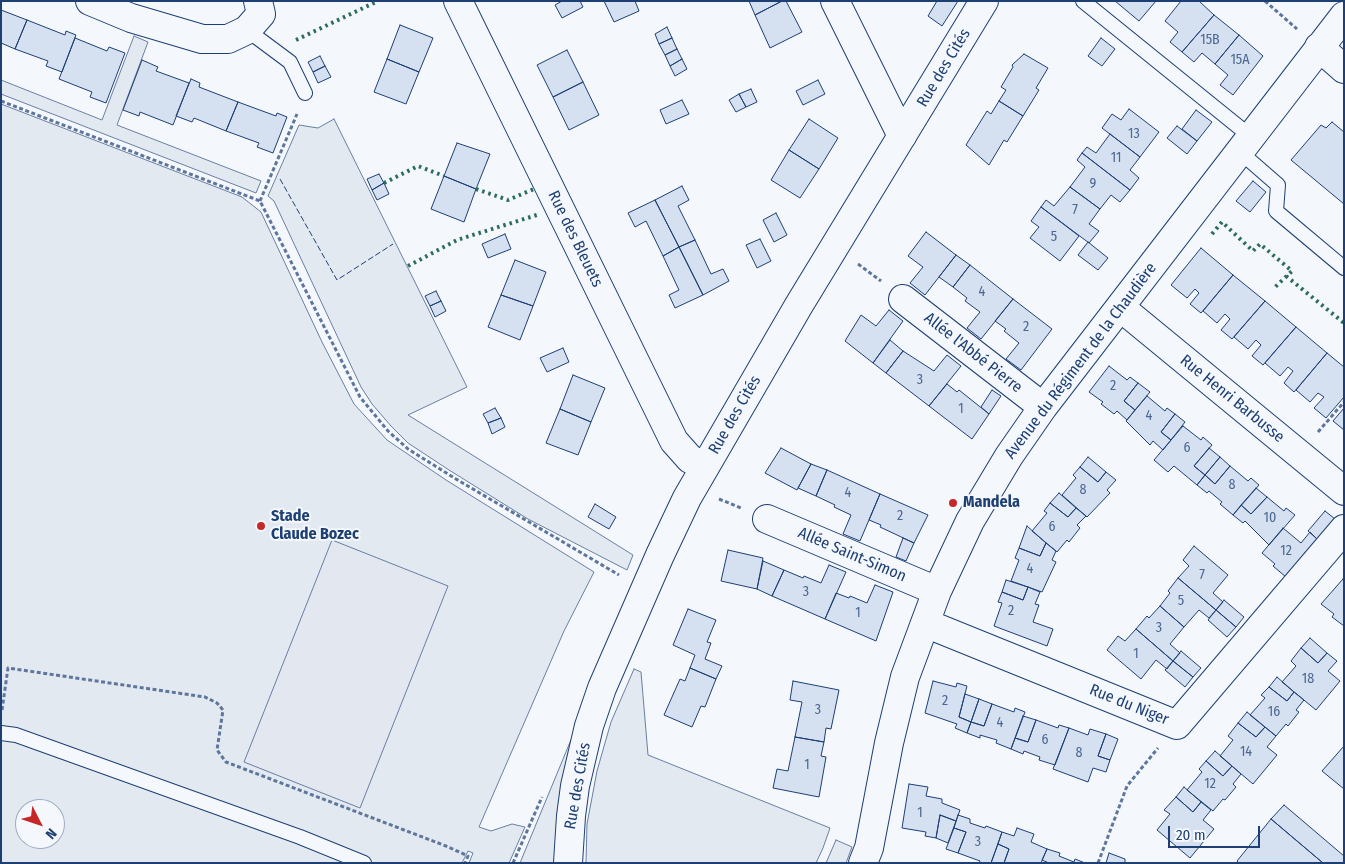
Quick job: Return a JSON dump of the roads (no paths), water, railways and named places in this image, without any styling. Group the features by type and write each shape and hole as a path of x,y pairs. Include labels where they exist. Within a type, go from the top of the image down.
{"street":[{"path":"90,1 131,18 202,39 228,39 247,30 261,14 258,1"},
{"name":"Rue des Bleuets","path":"458,1 674,441 690,460 705,466"},
{"path":"835,1 902,136"},
{"name":"Rue des Cités","path":"568,863 571,816 589,726 602,688 687,498 835,246 984,1"},
{"name":"Avenue du Régiment de la Chaudière","path":"863,863 869,848 905,677 937,591 970,521 1009,456 1043,407 1344,16"},
{"path":"1319,47 1344,69"},
{"name":"Allée l'Abbé Pierre","path":"903,299 1043,407"},
{"name":"Rue Henri Barbusse","path":"1120,307 1344,492"},
{"name":"Allée Saint-Simon","path":"767,519 937,591"},
{"name":"Rue du Niger","path":"925,623 1177,725 1344,529"}],"lane":[{"path":"1083,1 1245,144 1278,185 1276,211 1344,268"},
{"path":"247,30 290,62 305,93"},
{"path":"1,732 16,735 300,837 364,863"}],"place":[{"name":"Mandela","path":"953,503"},
{"name":"Stade Claude Bozec","path":"261,526"}]}
